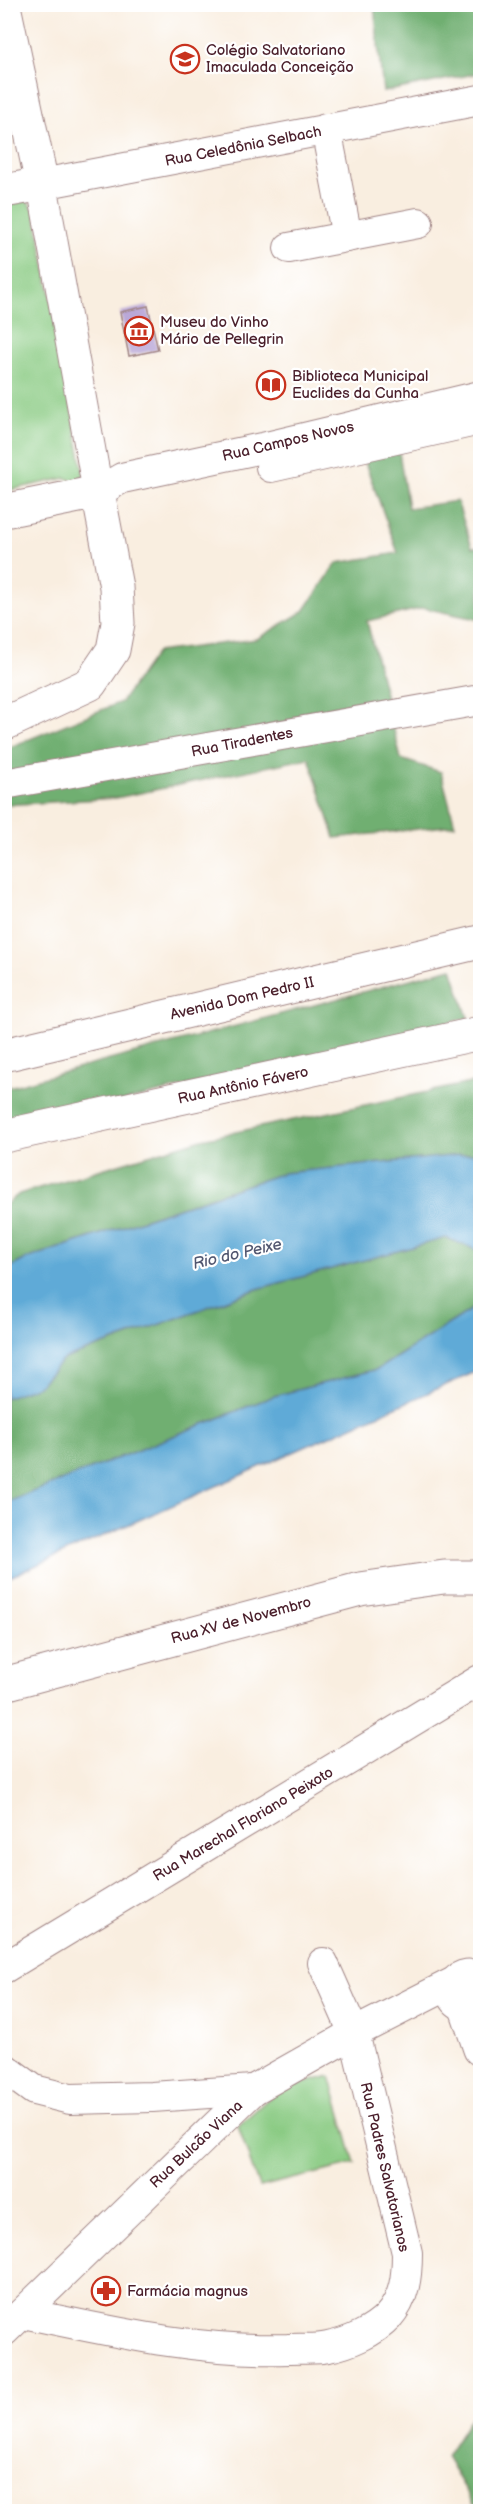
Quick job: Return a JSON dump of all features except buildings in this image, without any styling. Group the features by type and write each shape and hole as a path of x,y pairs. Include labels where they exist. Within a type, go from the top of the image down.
{"main road":[{"path":"4,6 42,184"},
{"name":"Rua Celedônia Selbach","path":"4,191 42,184"},
{"path":"4,724 90,684 113,651 118,623 116,587 98,492"},
{"name":"Rua Campos Novos","path":"4,511 98,492"},
{"name":"Avenida Dom Pedro II","path":"4,1055 480,942"},
{"name":"Rua Antônio Fávero","path":"4,1136 480,1033"},
{"name":"Rua XV de Novembro","path":"4,1684 360,1589 444,1577 480,1577"},
{"path":"472,1990 479,2044"}],"street":[{"name":"Rua Celedônia Selbach","path":"42,184 480,100"},
{"path":"326,129 347,237"},
{"path":"42,184 98,492"},
{"path":"289,248 418,223"},
{"name":"Rua Campos Novos","path":"98,492 122,478 262,448 480,396"},
{"name":"Rua Campos Novos","path":"98,492 126,497 480,420"},
{"name":"Rua Tiradentes","path":"4,784 480,700"},
{"name":"Rua Marechal Floriano Peixoto","path":"4,1968 480,1680"},
{"name":"Rua Padres Salvatorianos","path":"14,2322 245,2350 328,2347 364,2335 388,2317 401,2297 407,2277 406,2253 354,2033 323,1963"},
{"name":"Rua Bulcão Viana","path":"14,2322 253,2090 354,2033 419,2000 472,1990"},
{"path":"4,2068 34,2090 70,2099 152,2097 253,2090"}],"green space":[{"path":"374,5 480,5 480,73 383,92"},
{"path":"26,200 35,211 84,475 78,483 66,478 5,491 5,204"},
{"path":"399,452 408,508 457,501 472,547 480,547 480,620 424,608 367,621 401,759 441,772 455,825 335,838 309,758 116,798 5,805 5,749 121,702 157,652 257,639 304,611 337,563 398,553 363,457"},
{"path":"452,968 468,1018 5,1130 5,1088"},
{"path":"480,1081 480,1153 283,1173 26,1259 5,1270 5,1205 19,1194 202,1139"},
{"path":"446,1238 480,1251 480,1304 378,1369 274,1396 5,1503 4,1398 38,1386 64,1359 257,1289"},
{"path":"330,2076 355,2164 259,2187 238,2126 278,2090"},
{"path":"480,2403 480,2511 479,2512 446,2457"}],"water":[{"name":"Rio do Peixe","path":"480,1153 480,1251 446,1238 257,1289 64,1359 38,1386 5,1398 5,1270 26,1259 283,1173"},
{"path":"480,1304 480,1370 5,1579 5,1503 274,1396 378,1369"}],"place":[{"name":"Colégio Salvatoriano Imaculada Conceição","path":"185,59"},
{"name":"Museu do Vinho Mário de Pellegrin","path":"139,331"},
{"name":"Biblioteca Municipal Euclides da Cunha","path":"271,385"},
{"name":"Farmácia magnus","path":"106,2291"}]}
